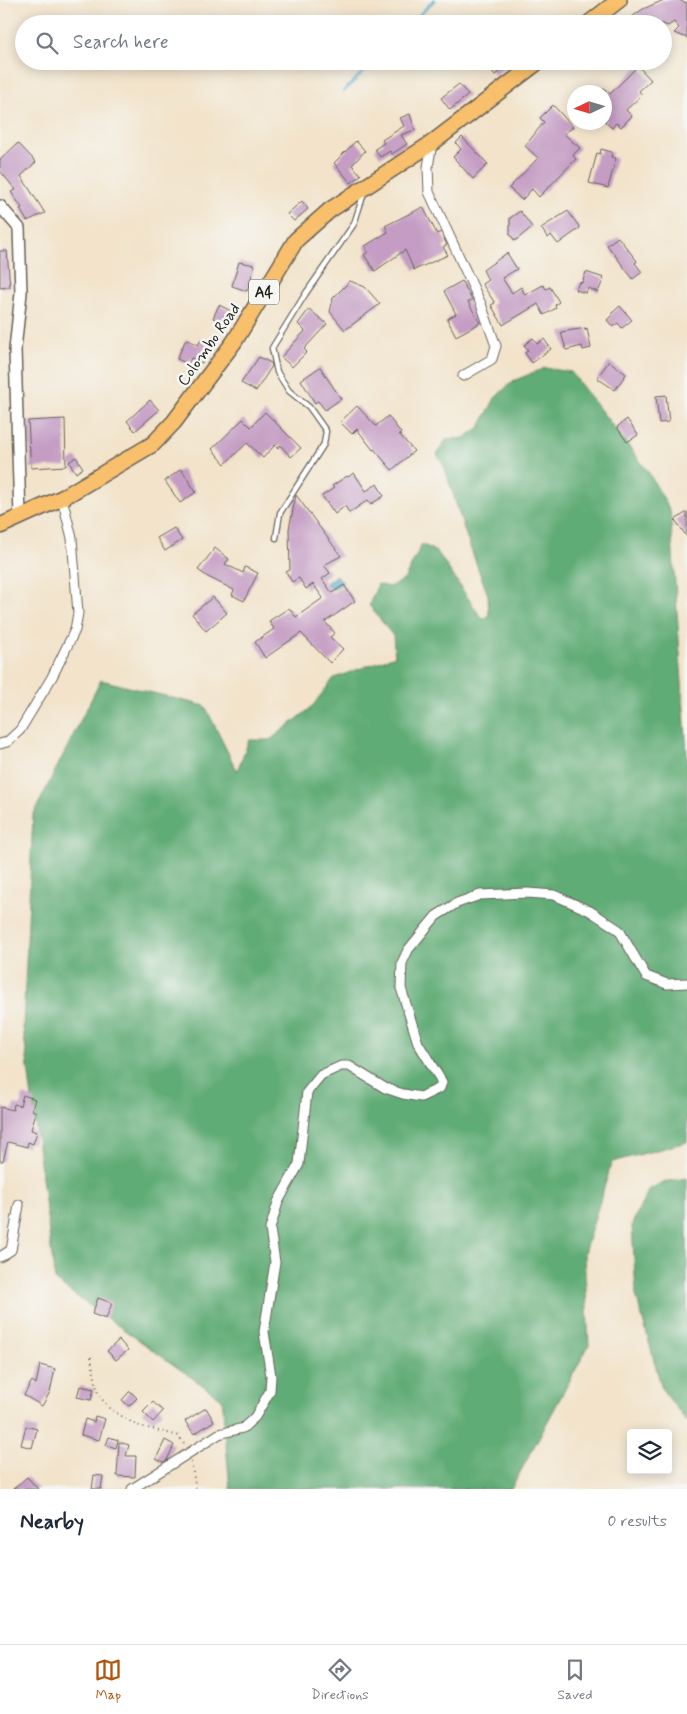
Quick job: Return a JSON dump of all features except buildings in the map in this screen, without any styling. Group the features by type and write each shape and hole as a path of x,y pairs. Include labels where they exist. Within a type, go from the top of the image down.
{"highway":[{"path":"600,15 619,0"},
{"name":"Colombo Road","path":"0,526 62,498 153,444 174,422 234,342 296,240 330,210 432,143 527,70"}],"street":[{"path":"432,143 428,167 429,192 481,304 496,346 492,359 463,376"},
{"path":"0,206 19,228 21,293 15,349 20,517"},
{"path":"0,744 7,742 20,730 52,677 75,630 78,613 72,538 62,498"},
{"path":"132,1489 219,1434 243,1428 255,1417 270,1391 271,1376 264,1332 275,1262 270,1229 278,1202 299,1164 307,1092 321,1075 341,1066 349,1066 385,1088 403,1094 421,1097 440,1088 442,1082 418,1042 401,988 402,963 405,956 436,916 457,903 480,896 528,893 554,895 590,911 619,930 646,976 667,984 687,982"},
{"path":"0,1257 11,1250 20,1205"}],"lane":[{"path":"276,538 280,513 324,444 326,431 309,407 289,391 277,372 272,348 306,293 354,224 365,187"}],"path":[{"path":"91,1357 98,1394 109,1408 136,1426 179,1436 190,1452 196,1489"}],"green space":[{"path":"545,368 571,372 647,470 670,510 687,755 687,970 683,971 687,976 687,1142 612,1162 584,1253 589,1345 511,1489 230,1489 222,1399 55,1281 23,1027 33,815 101,680 205,706 237,771 249,740 270,740 311,708 334,678 395,656 393,636 369,605 378,584 389,587 404,580 422,544 438,553 482,619 489,616 488,595 469,544 444,466 437,454 446,440 464,438 480,427 495,398 513,381"},
{"path":"687,1178 687,1422 662,1389 636,1295 632,1224 649,1189 668,1181"}],"water":[{"path":"336,575 343,583 332,590 326,583"}],"waterway":[{"path":"420,15 434,0"},
{"path":"344,91 365,70"}]}
